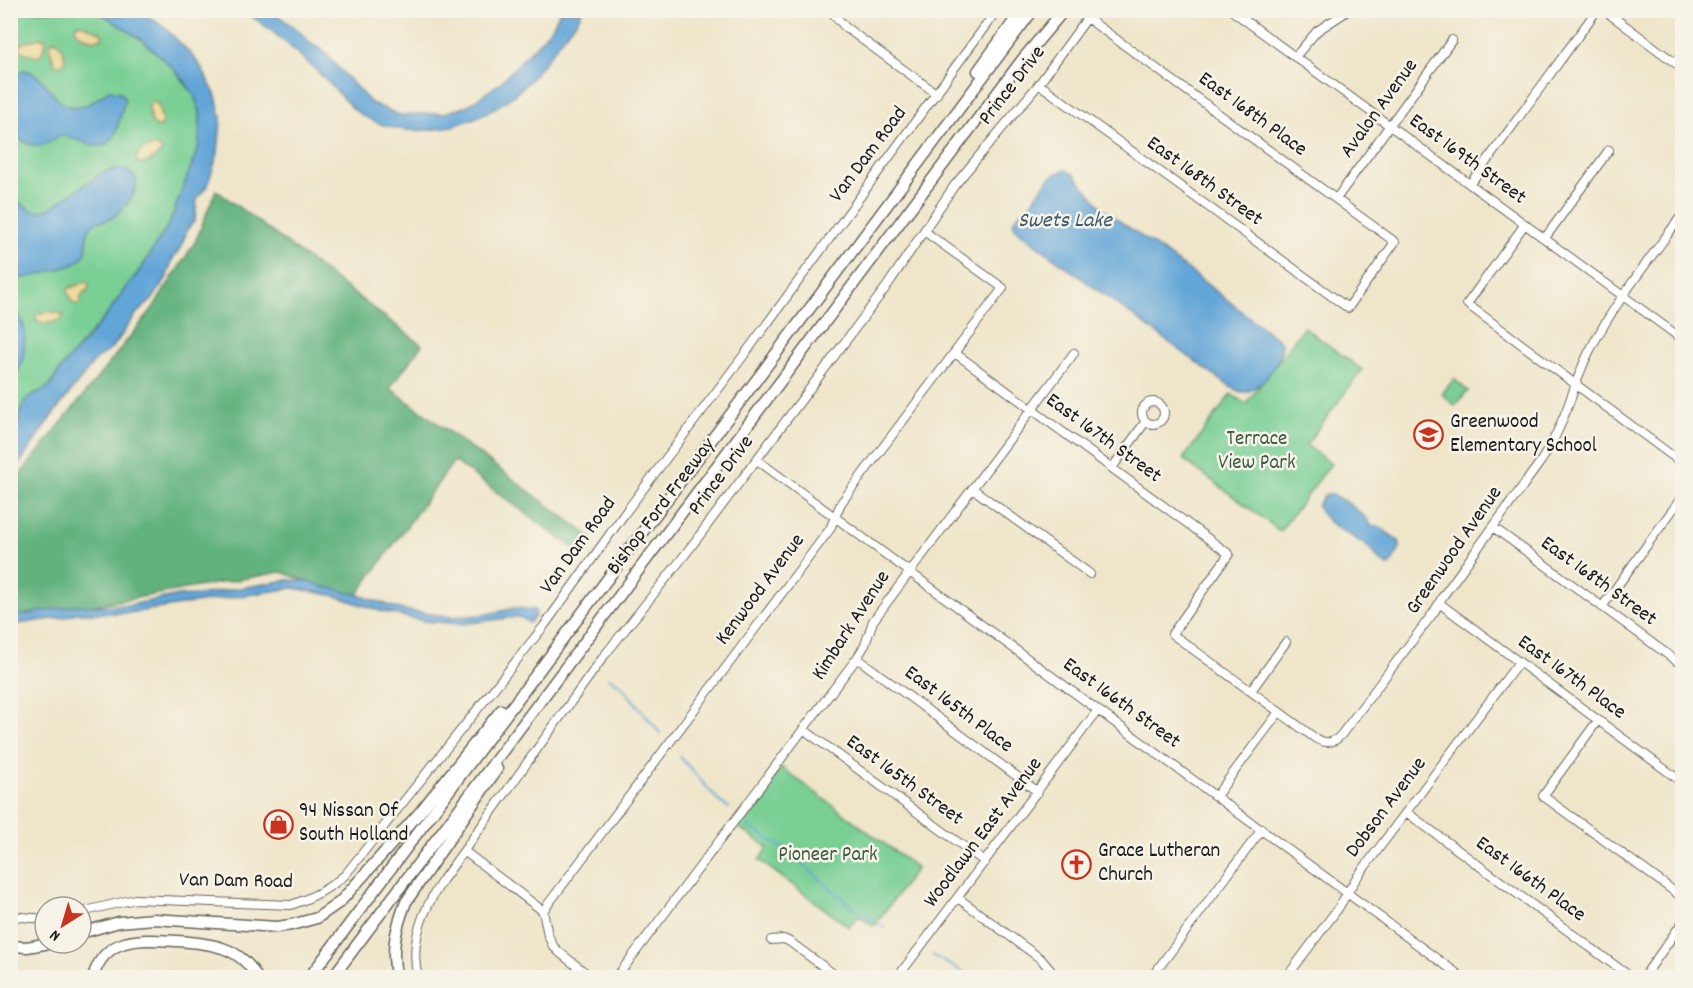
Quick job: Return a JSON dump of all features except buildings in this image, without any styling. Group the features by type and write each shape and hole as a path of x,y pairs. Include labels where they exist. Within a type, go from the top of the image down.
{"highway":[{"path":"938,135 959,97 1022,10"},
{"path":"938,135 1033,10"},
{"path":"1022,60 1055,10"},
{"path":"1022,60 1064,10"},
{"name":"Bishop Ford Freeway","path":"332,978 1022,60"},
{"name":"Bishop Ford Freeway","path":"309,978 938,135"},
{"path":"93,930 135,920 175,919 277,927 291,926 317,918 330,910 352,889 420,812 492,718 530,680"},
{"path":"397,978 394,946 400,916 406,902 487,787 523,724"},
{"path":"93,978 102,958 110,950 133,940 148,939 200,942 223,947 243,959 257,978"},
{"path":"10,946 33,946"}],"street":[{"path":"830,10 845,27 936,94"},
{"name":"Van Dam Road","path":"93,909 122,902 152,899 291,905 312,898 345,875 544,626 997,10"},
{"name":"Prince Drive","path":"418,978 415,948 420,922 433,894 604,656 757,460 887,286 954,186 1039,84 1093,10"},
{"name":"East 169th Street","path":"1230,10 1683,339"},
{"path":"1294,57 1317,31 1349,10"},
{"path":"1470,184 1597,10"},
{"path":"1604,10 1679,65 1683,54"},
{"name":"East 168th Place","path":"1087,18 1395,242"},
{"name":"Avalon Avenue","path":"1336,199 1452,40"},
{"name":"East 168th Street","path":"1039,84 1348,308 1395,242"},
{"path":"1545,238 1609,150"},
{"name":"Greenwood Avenue","path":"1279,712 1325,743 1338,738 1348,726 1434,612 1541,461 1557,434 1578,374 1590,351 1624,296 1683,215"},
{"path":"1525,224 1467,304 1683,463"},
{"name":"Kenwood Avenue","path":"543,911 830,529 842,503 1003,288 924,231"},
{"name":"East 167th Street","path":"955,353 1229,554 1172,634 1251,691"},
{"name":"Kimbark Avenue","path":"616,978 857,658 865,645 873,621 1074,353"},
{"path":"1112,468 1146,421"},
{"name":"East 166th Street","path":"757,460 1463,978"},
{"path":"973,489 1090,574"},
{"path":"1602,607 1683,497"},
{"name":"East 168th Street","path":"1493,527 1682,664"},
{"name":"East 167th Place","path":"1439,603 1683,782"},
{"path":"1216,796 1279,712 1251,691 1286,642"},
{"name":"East 165th Place","path":"857,658 1038,792"},
{"name":"Dobson Avenue","path":"1286,978 1406,812 1519,662"},
{"name":"Woodlawn East Avenue","path":"897,978 1098,710"},
{"path":"1598,720 1543,796 1683,897"},
{"name":"East 165th Street","path":"802,729 985,862"},
{"name":"East 166th Place","path":"1406,812 1632,978"},
{"path":"1151,978 1262,829"},
{"path":"464,851 543,911 553,946 592,978"},
{"path":"958,898 1041,959 1057,978"},
{"path":"10,916 33,918"},
{"path":"1643,978 1683,923"},
{"path":"771,940 784,939 790,942 838,978"}],"green space":[{"path":"11,11 97,11 141,39 174,69 194,95 200,112 200,128 199,146 194,164 170,222 155,249 106,316 61,368 50,386 46,390 35,393 21,409 19,422 11,436"},
{"path":"216,190 422,345 390,388 592,538 580,553 454,461 355,598 281,572 11,620 11,486 153,308 195,242"},
{"name":"Terrace View Park","path":"1304,327 1362,370 1306,445 1331,464 1280,531 1183,459 1231,394 1246,404"},
{"path":"1454,379 1468,391 1455,406 1442,394"},
{"name":"Pioneer Park","path":"781,767 917,868 874,926 858,916 849,927 759,860 768,848 737,826"}],"sand":[{"path":"77,24 102,33 102,38 91,39 84,36 75,29"},
{"path":"44,38 46,42 41,55 37,57 21,51 22,43"},
{"path":"53,40 57,41 64,53 61,66 55,64 51,55 50,46"},
{"path":"153,101 158,105 163,123 159,128 153,124 150,116 149,106"},
{"path":"157,146 162,150 156,157 144,164 137,162 136,157 144,148"},
{"path":"84,282 89,284 88,289 82,294 80,303 76,305 72,302 67,290"},
{"path":"48,311 62,314 63,317 49,323 35,320 37,314"}],"water":[{"path":"97,11 141,11 165,28 190,53 201,67 216,96 221,118 218,153 207,186 197,199 195,221 188,228 181,247 173,258 166,279 152,300 137,313 116,343 108,352 97,358 89,368 51,417 11,476 11,436 19,422 21,409 27,398 50,386 61,368 106,316 141,269 170,222 199,146 200,112 194,95 185,82 141,39"},
{"path":"244,11 272,11 300,32 311,44 320,48 371,103 400,115 444,113 467,106 500,83 544,37 560,11 582,11 538,71 506,101 471,120 452,126 432,130 413,130 393,128 374,122 356,111 298,53"},
{"path":"24,70 34,73 59,100 74,107 93,102 110,90 120,92 125,100 117,128 110,141 98,146 60,135 40,146 31,145 11,135 11,76"},
{"path":"119,168 129,172 135,178 135,192 112,218 92,225 88,232 87,248 83,257 73,265 34,276 22,278 11,275 11,261 16,251 18,236 11,218 11,195 29,209 44,210 104,172"},
{"name":"Swets Lake","path":"1066,170 1074,174 1103,209 1190,271 1281,342 1282,348 1276,364 1257,387 1243,392 1232,388 1015,228 1013,221 1032,202 1048,180 1053,175"},
{"path":"11,281 15,285 14,304 24,327 25,336 23,362 11,382"},
{"path":"1327,494 1345,501 1359,511 1371,526 1378,526 1399,541 1400,547 1390,566 1384,564 1363,543 1321,514 1317,506"},
{"path":"288,580 310,581 403,610 451,617 483,615 515,608 535,610 536,615 529,623 516,617 462,624 423,621 380,611 336,596 293,588 129,613 76,613 66,617 11,625 11,617 77,605 130,605 174,596 198,595"}],"waterway":[{"path":"609,678 620,684 660,733"},
{"path":"680,757 719,801 729,808"},
{"path":"748,826 790,853 846,902 884,927"},
{"path":"932,955 974,978"}],"place":[{"name":"Greenwood Elementary School","path":"1429,435"},
{"name":"94 Nissan Of South Holland","path":"278,824"},
{"name":"Grace Lutheran Church","path":"1077,864"}]}
